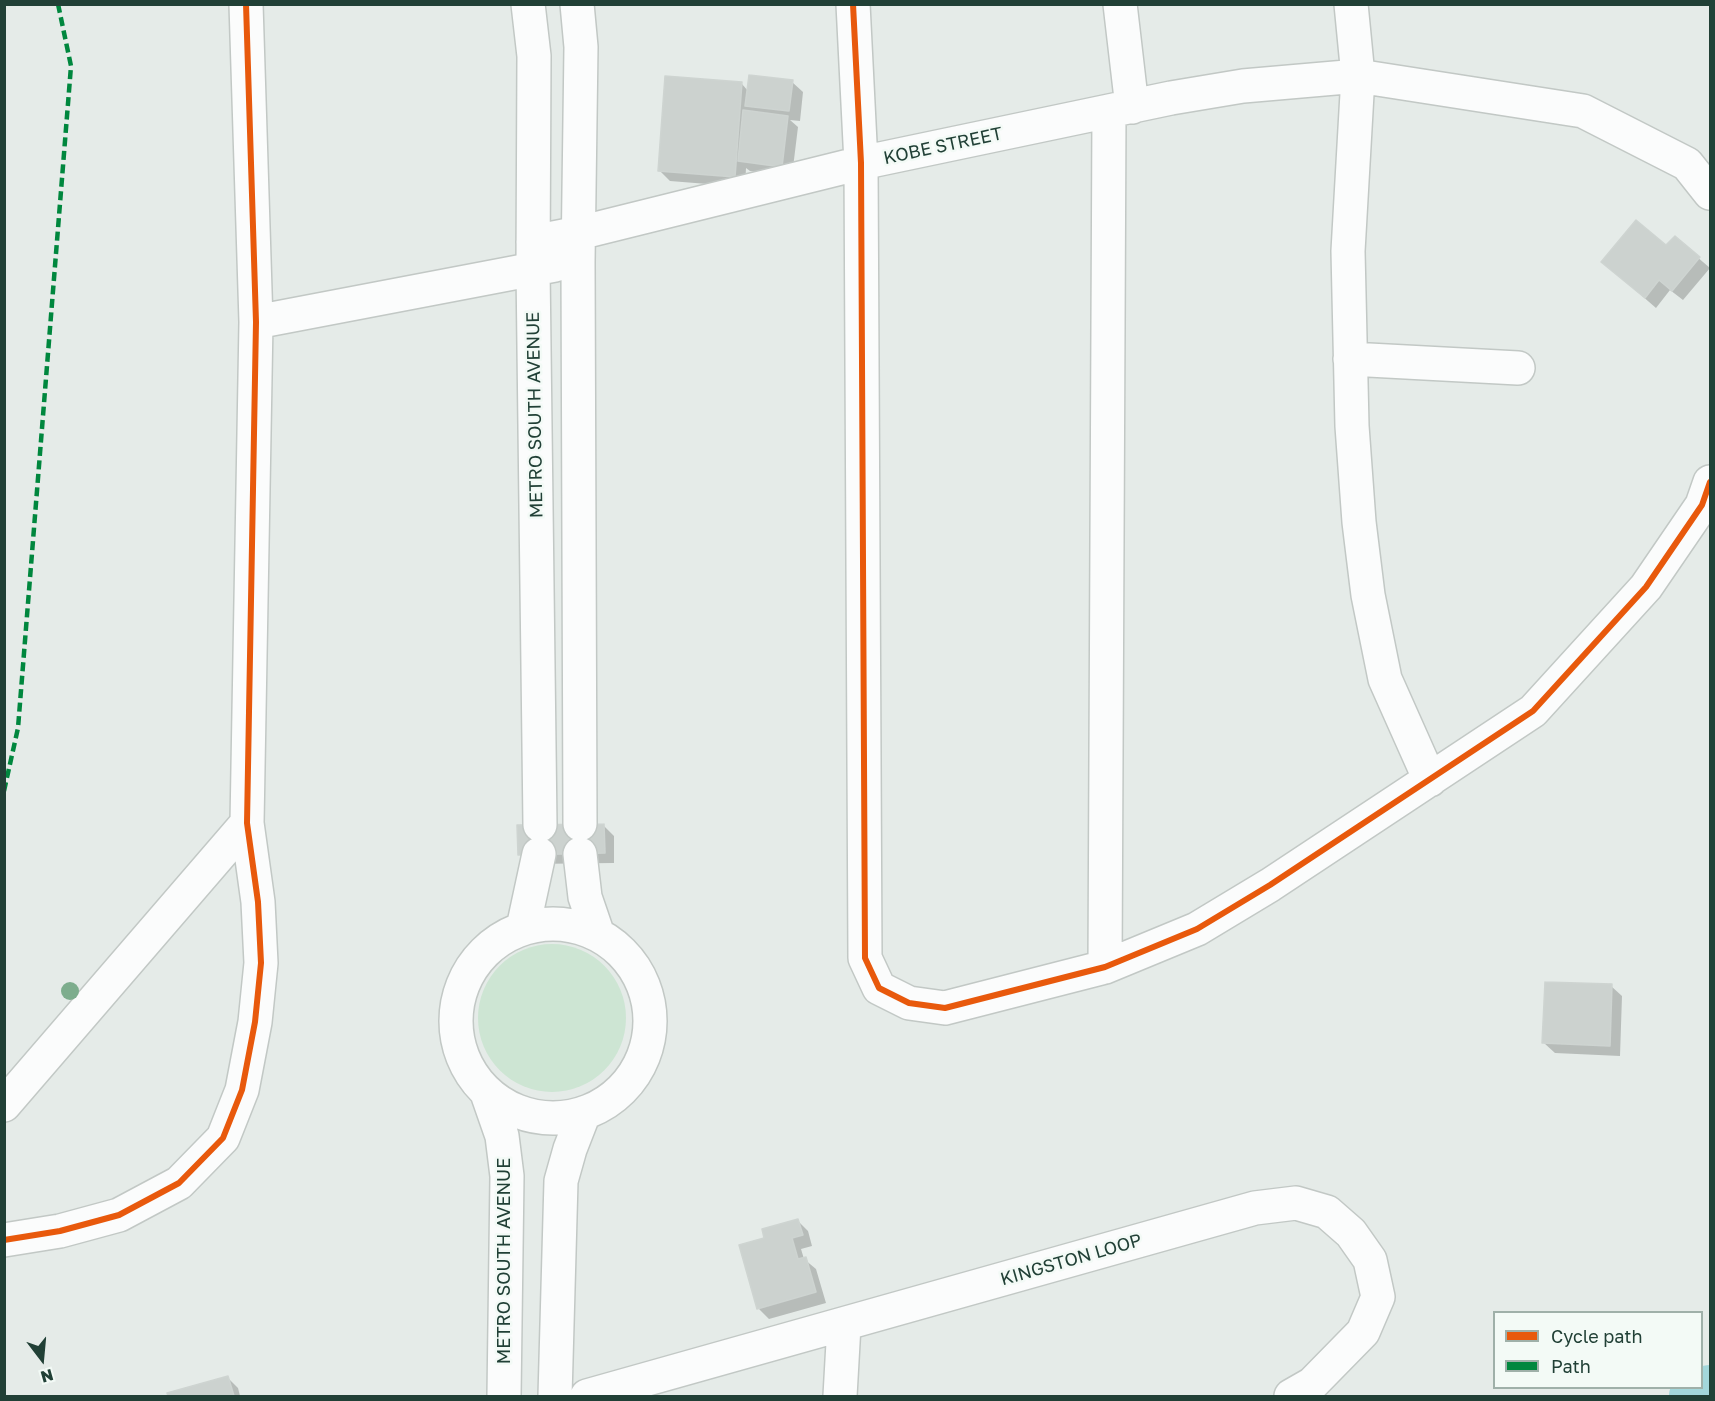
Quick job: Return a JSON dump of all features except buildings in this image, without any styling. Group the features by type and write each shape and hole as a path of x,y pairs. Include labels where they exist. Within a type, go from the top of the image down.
{"street":[{"path":"4,1240 60,1231 119,1215 179,1183 223,1138 242,1090 255,1022 261,963 258,902 247,823 256,322 246,4"},
{"name":"METRO SOUTH AVENUE","path":"523,928 540,840 533,255 534,56 528,4"},
{"path":"577,4 581,47 580,839 585,897 598,934"},
{"path":"853,4 861,163 865,958 879,988 909,1003 945,1008 1105,967 1197,929 1270,885 1533,711 1646,587 1702,505 1710,482"},
{"path":"1105,967 1121,109 1120,4"},
{"path":"1351,4 1358,76 1348,251 1352,426 1359,522 1370,606 1385,679 1430,780"},
{"name":"KOBE STREET","path":"256,322 533,255 579,247 861,163 1243,86 1358,76 1583,111 1687,164 1710,193"},
{"path":"1350,359 1518,368"},
{"path":"4,1105 247,823"},
{"path":"548,924 574,926 598,934 627,958 646,990 650,1009 650,1028 647,1046 640,1064 617,1094 584,1113 559,1118 533,1116 509,1107 487,1093 474,1077 460,1050 455,1021 464,981 474,964 488,949 523,928 548,924"},
{"name":"METRO SOUTH AVENUE","path":"487,1093 502,1136 507,1176 504,1396"},
{"path":"555,1396 561,1181 584,1113"},
{"name":"KINGSTON LOOP","path":"587,1396 1255,1208 1296,1203 1327,1212 1352,1233 1370,1260 1378,1297 1363,1332 1312,1384 1291,1396"},
{"path":"840,1396 844,1325"}],"green space":[{"path":"552,944 580,950 604,966 620,990 626,1018 620,1046 604,1070 580,1086 552,1092 524,1086 500,1070 484,1046 478,1018 484,990 500,966 524,950"}],"waterway":[{"path":"1697,1396 1710,1393"}],"marked path":[{"path":"4,791 18,728 71,66 58,4"}],"cycle path":[{"path":"4,1240 60,1231 119,1215 179,1183 223,1138 242,1090 255,1022 261,963 258,902 247,823 256,322 246,4"},
{"path":"853,4 861,163 865,958 879,988 909,1003 945,1008 1105,967 1197,929 1270,885 1533,711 1646,587 1702,505 1710,482"}]}
